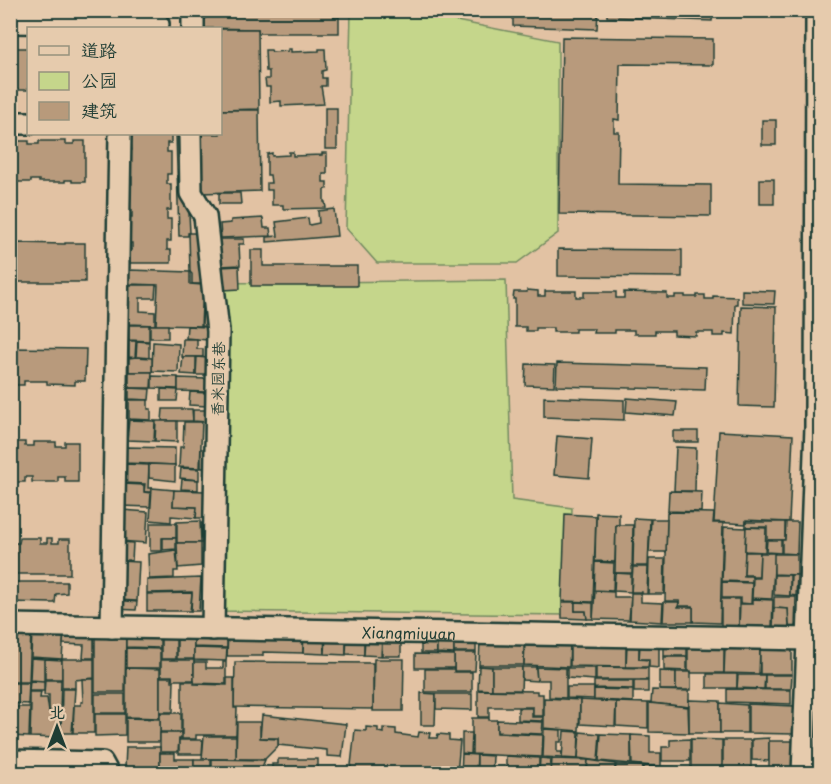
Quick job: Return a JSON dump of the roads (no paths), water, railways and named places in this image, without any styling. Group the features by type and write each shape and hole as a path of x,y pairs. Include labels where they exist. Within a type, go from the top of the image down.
{"street":[{"path":"193,10 193,27"},
{"path":"803,774 818,427 817,10"},
{"path":"10,22 158,24"},
{"path":"10,123 27,123"},
{"path":"112,627 120,135"},
{"name":"香米园东巷","path":"190,135 191,193 205,216 218,331 213,628"},
{"name":"Xiangmiyuan","path":"10,625 809,639"},
{"path":"10,761 102,763 108,774"}]}
